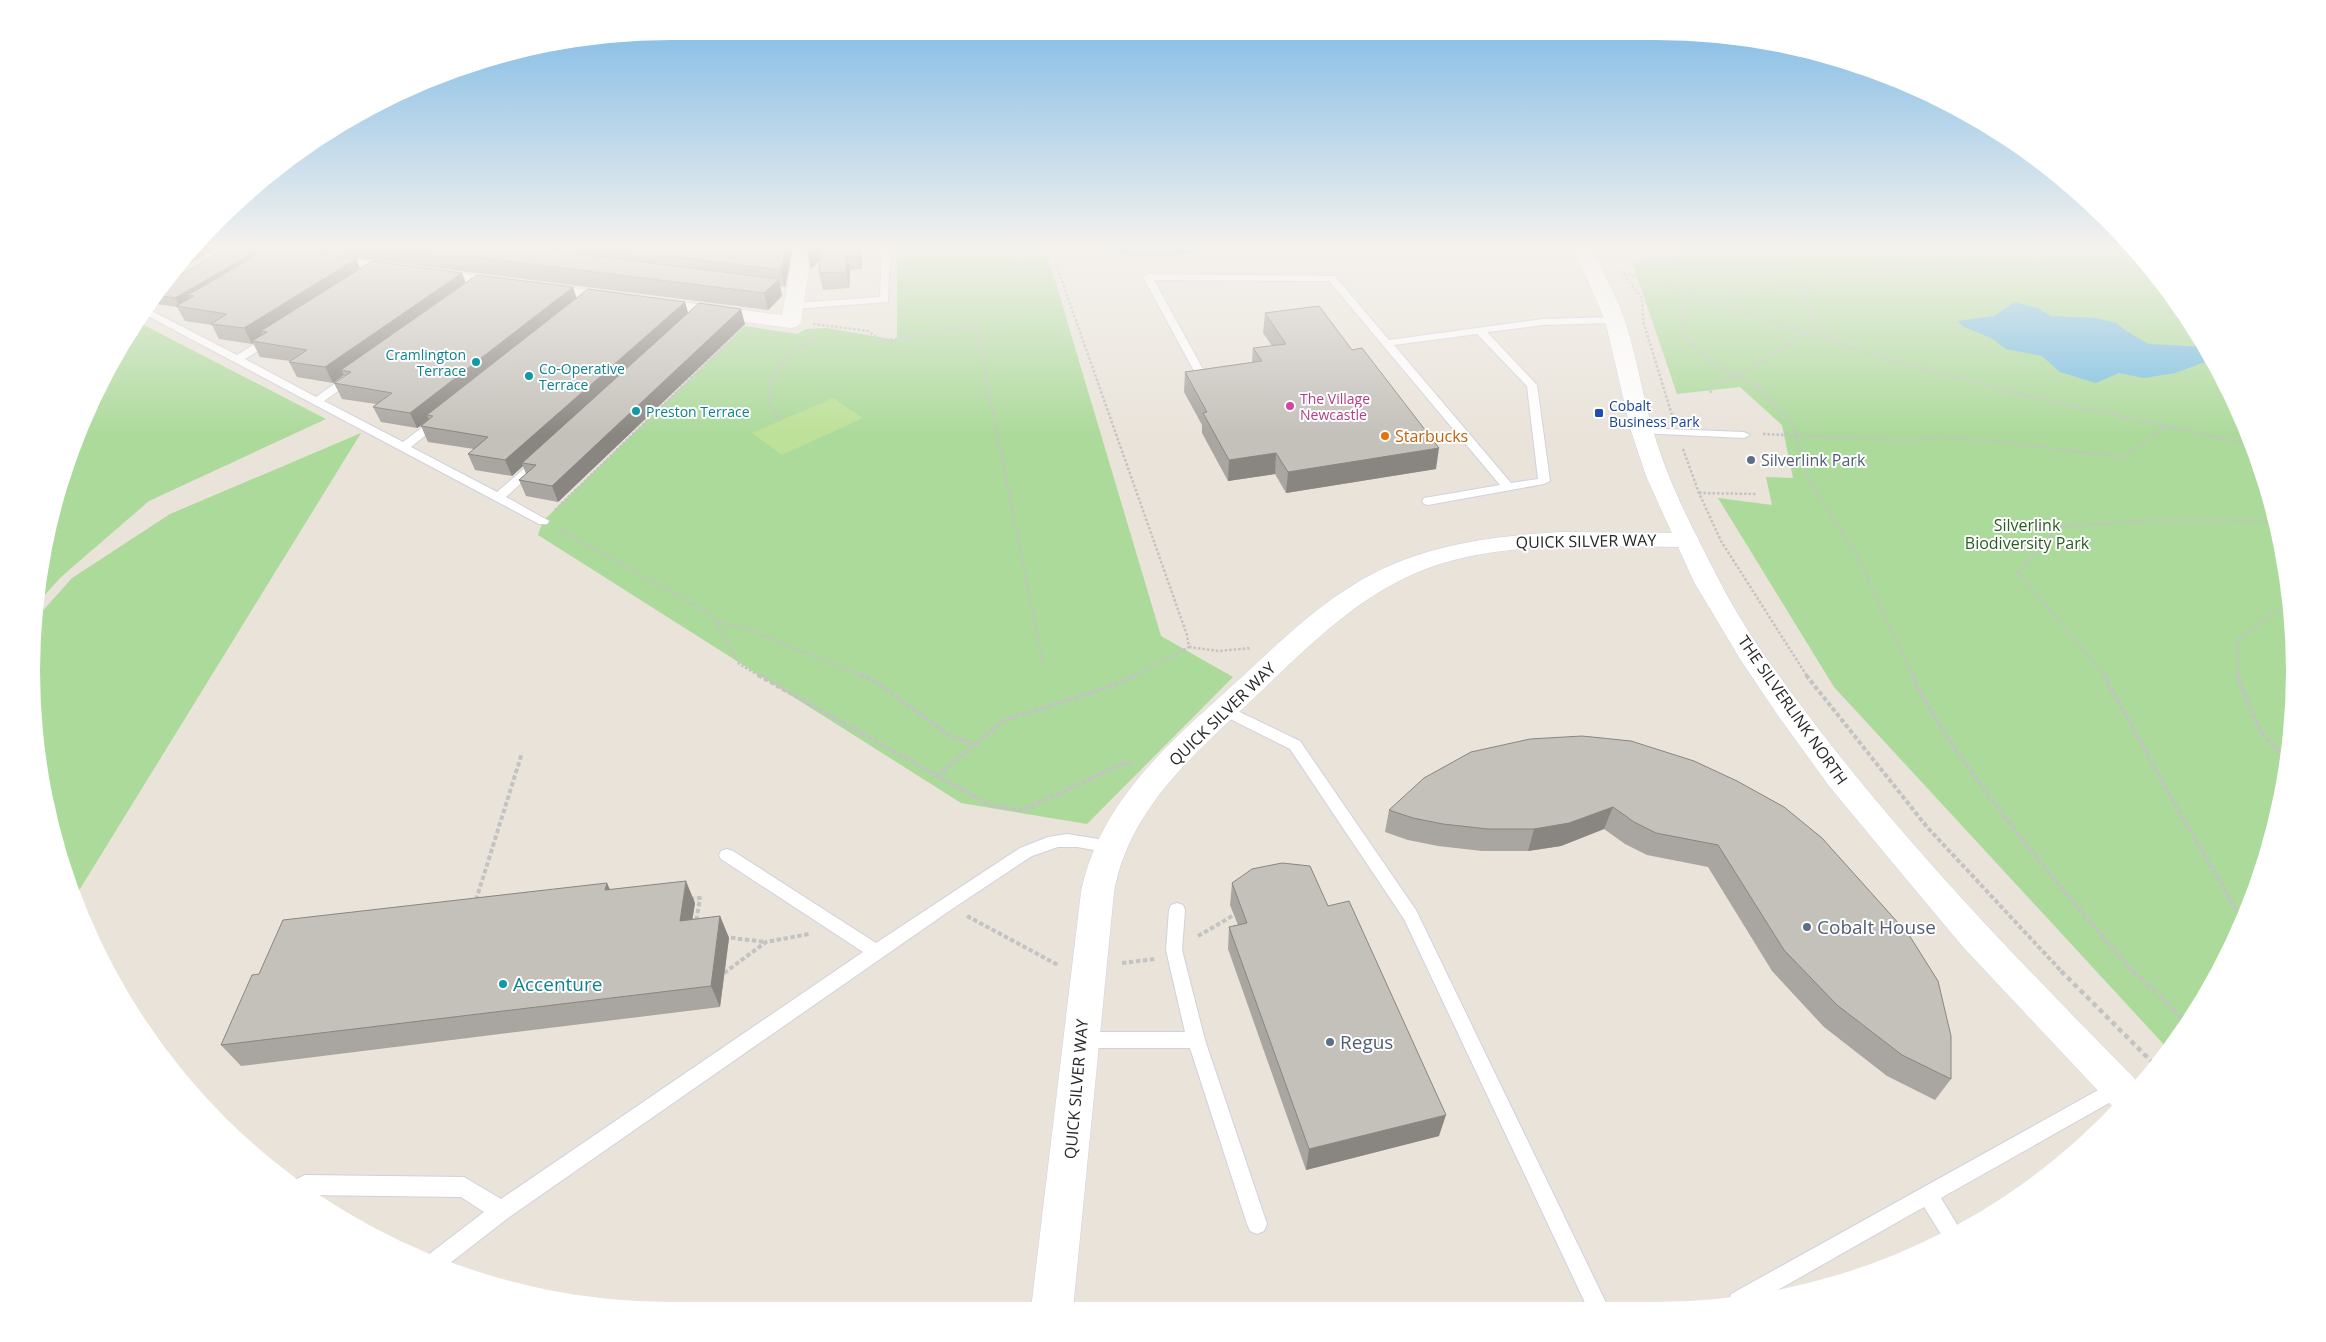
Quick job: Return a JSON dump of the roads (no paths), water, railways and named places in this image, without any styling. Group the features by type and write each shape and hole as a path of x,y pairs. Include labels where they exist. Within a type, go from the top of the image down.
{"street":[{"path":"673,310 699,314 754,318 775,310"},
{"name":"THE SILVERLINK NORTH","path":"1610,310 1615,320 1642,430 1658,476 1707,582 1750,653 1788,710 1840,778 1974,937 2123,1093"},
{"name":"QUICK SILVER WAY","path":"1053,1302 1068,1177 1087,968 1098,887 1111,847 1138,800 1159,774 1196,734 1333,610 1388,576 1435,558 1493,545 1529,541 1687,540"}],"lane":[{"path":"1166,310 1199,371"},
{"path":"1359,310 1508,487"},
{"path":"151,313 170,319 238,359 543,521"},
{"path":"1387,343 1543,322 1615,320"},
{"path":"1428,501 1544,481 1532,385 1479,330"},
{"path":"238,359 280,333"},
{"path":"317,401 357,373"},
{"path":"404,447 442,417"},
{"path":"1642,430 1744,435"},
{"path":"499,497 550,451"},
{"path":"1224,709 1294,745 1410,916 1596,1302"},
{"path":"440,1258 501,1211 876,952 946,904 1040,844 1062,839 1111,847"},
{"path":"727,855 876,952"},
{"path":"1177,910 1174,950 1196,1040 1257,1224"},
{"path":"1080,1040 1196,1040"},
{"path":"1749,1295 1927,1194 2123,1093"},
{"path":"305,1185 464,1187 501,1211"},
{"path":"1927,1194 1949,1229"}],"water":[{"path":"2004,310 2041,310 2051,316 2096,318 2116,323 2149,344 2195,347 2204,362 2175,373 2144,378 2119,373 2096,383 2060,372 2042,356 2006,349 1991,338 1964,327 1957,321 1994,316"}],"place":[{"name":"Cramlington Terrace","path":"476,362"},
{"name":"Co-Operative Terrace","path":"529,376"},
{"name":"The Village Newcastle","path":"1290,406"},
{"name":"Preston Terrace","path":"636,411"},
{"name":"Cobalt Business Park","path":"1599,413"},
{"name":"Starbucks","path":"1385,436"},
{"name":"Silverlink Park","path":"1751,460"},
{"name":"Cobalt House","path":"1807,927"},
{"name":"Accenture","path":"503,984"},
{"name":"Regus","path":"1330,1042"}],"park label":[{"name":"Silverlink Biodiversity Park","path":"2027,534"}]}
